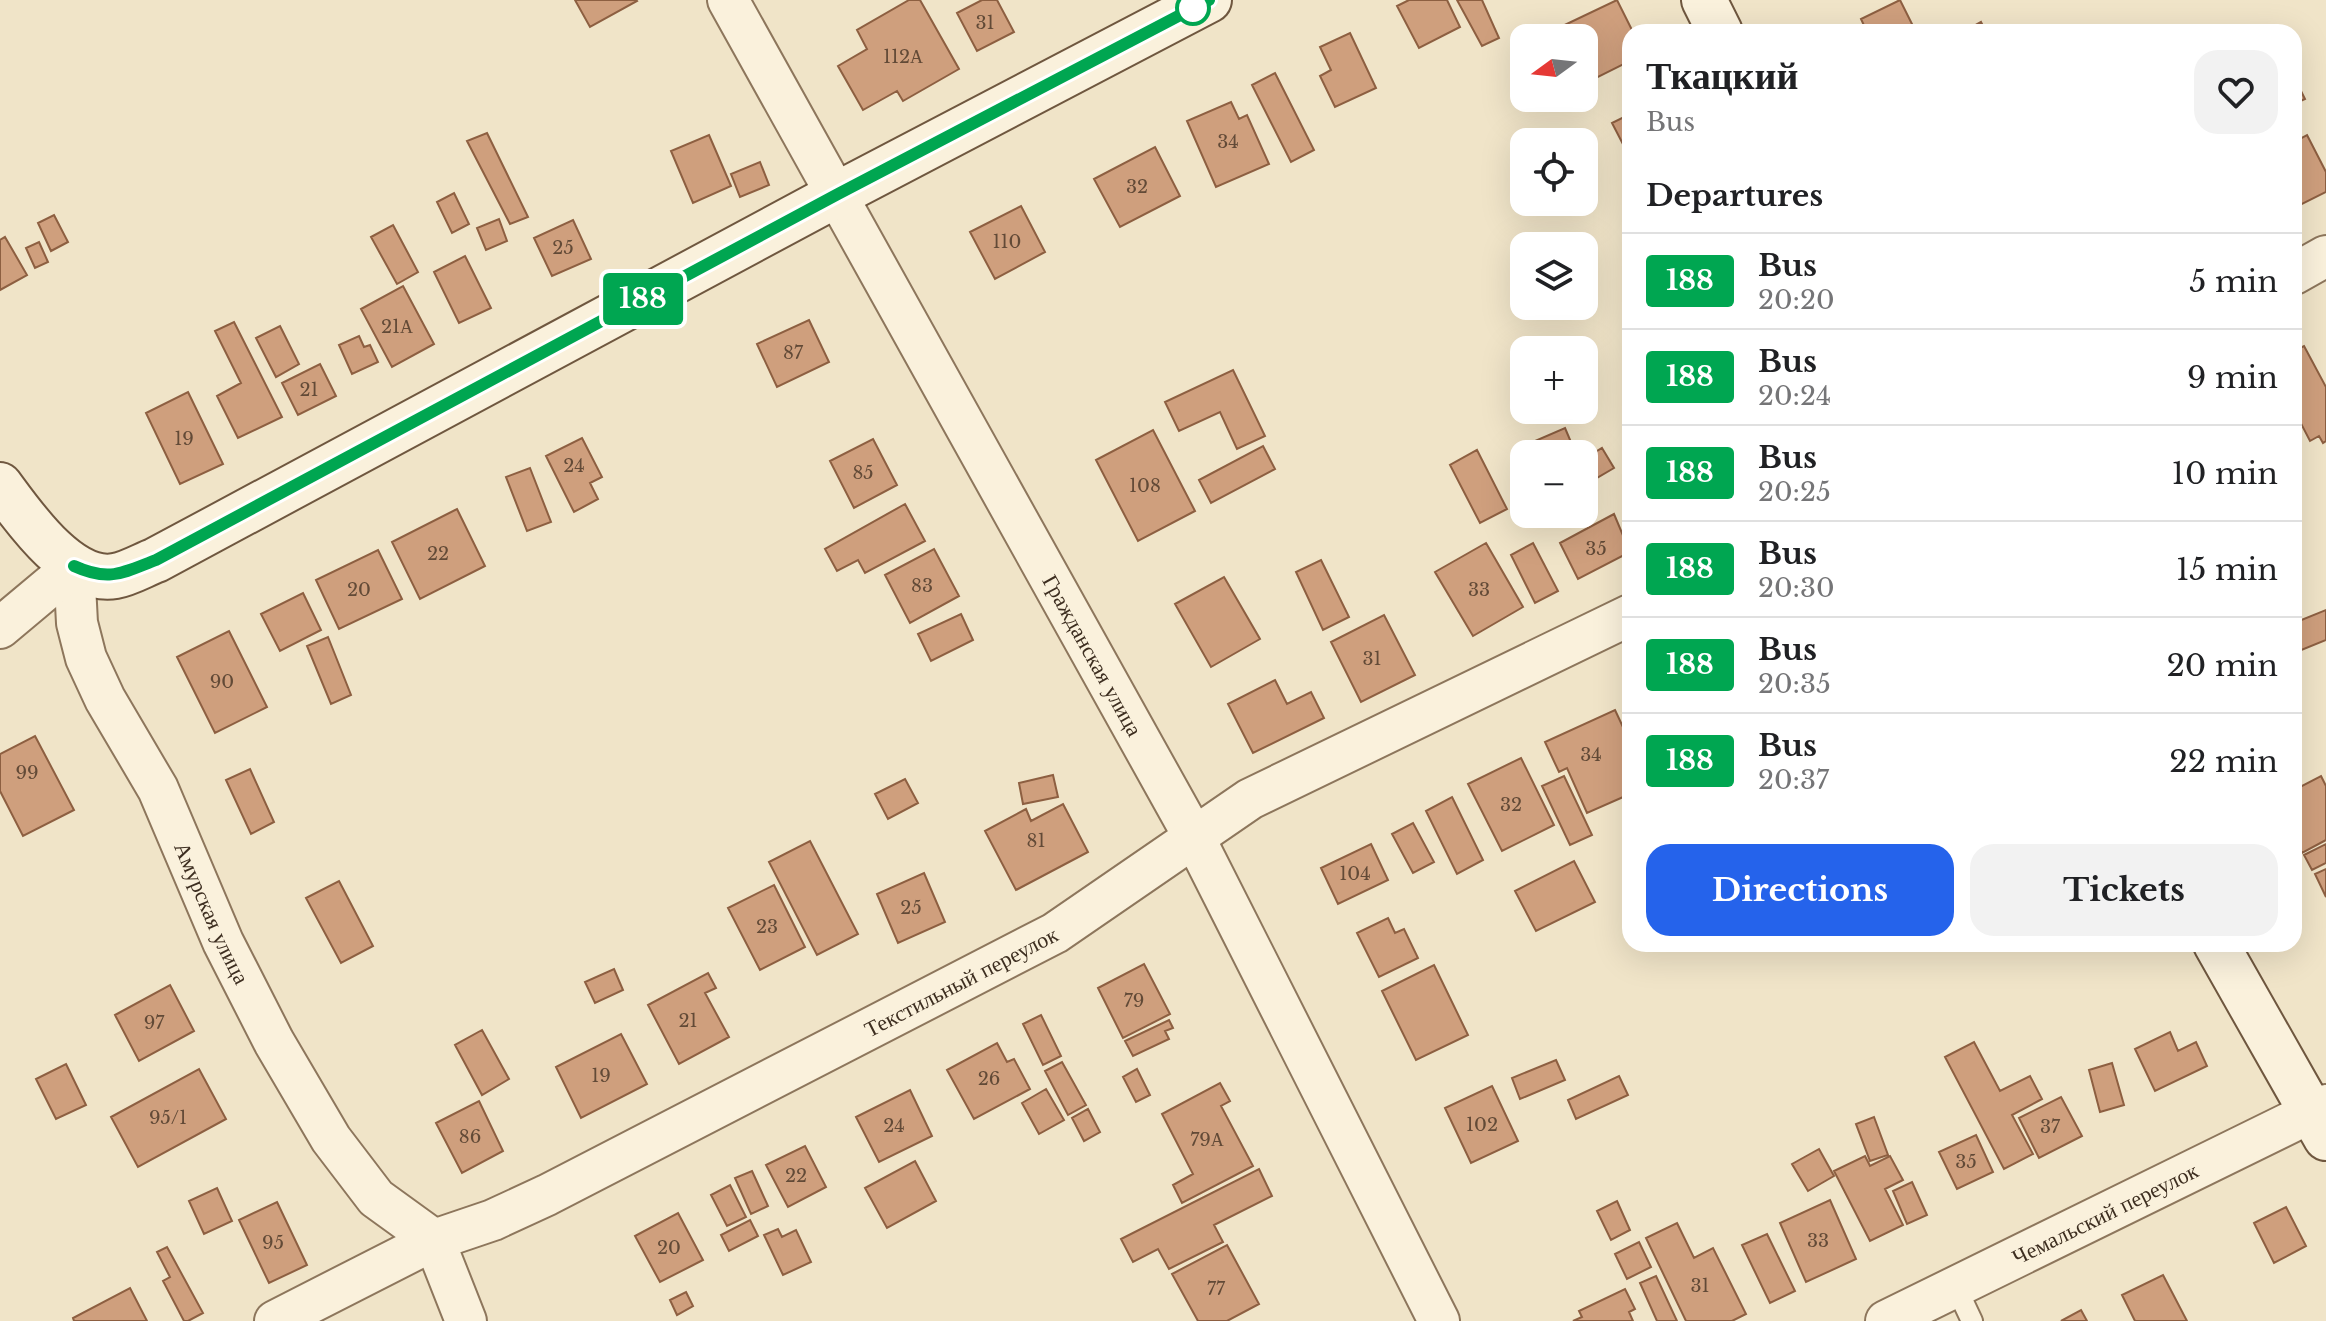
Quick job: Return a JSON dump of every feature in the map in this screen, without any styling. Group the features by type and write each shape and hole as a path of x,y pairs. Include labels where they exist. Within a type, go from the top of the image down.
{"street":[{"name":"Гражданская улица","path":"728,0 838,194 976,451 1194,837 1439,1321"},
{"path":"0,485 34,529 74,566 95,576 114,576 156,560 838,194 1209,0"},
{"path":"1704,0 1716,24"},
{"path":"2302,270 2326,256"},
{"path":"0,628 74,566"},
{"name":"Амурская улица","path":"74,566 77,623 86,658 105,699 158,789 223,942 274,1042 331,1139 376,1198 434,1240"},
{"name":"Текстильный переулок","path":"275,1321 434,1240 493,1220 547,1195 1055,933 1250,799 1622,619"},
{"path":"2221,952 2321,1118"},
{"name":"Чемальский переулок","path":"1886,1321 1964,1304 2321,1118"},
{"path":"434,1240 466,1321"}],"building":[{"path":"575,0 636,0 637,1 590,27"},
{"path":"909,0 920,0 959,69 903,101 897,91 863,110 838,66 867,49 857,30"},
{"path":"982,0 997,0 1014,32 977,51 957,13"},
{"path":"1409,0 1447,0 1460,27 1419,48 1397,6"},
{"path":"1457,0 1482,0 1499,38 1482,46"},
{"path":"1617,0 1629,24 1622,24 1622,65 1598,77 1598,24 1567,24"},
{"path":"1900,0 1912,24 1863,24 1861,19"},
{"path":"1350,33 1376,88 1335,107 1320,76 1331,70 1320,47"},
{"path":"1275,73 1314,150 1291,162 1252,85"},
{"path":"1231,102 1239,119 1247,115 1269,164 1216,187 1187,121"},
{"path":"1622,118 1622,142 1612,123"},
{"path":"487,133 528,217 510,224 467,141"},
{"path":"709,135 731,186 693,203 671,151"},
{"path":"2307,135 2326,172 2326,192 2302,204 2302,138"},
{"path":"1155,147 1180,196 1120,227 1094,179"},
{"path":"760,162 769,185 740,197 731,174"},
{"path":"454,193 469,224 452,233 437,202"},
{"path":"1021,206 1045,252 995,279 970,232"},
{"path":"54,215 68,242 51,251 38,223"},
{"path":"499,219 507,241 486,250 477,228"},
{"path":"573,220 591,259 552,276 534,238"},
{"path":"393,225 418,272 397,284 371,237"},
{"path":"5,237 27,275 0,290 0,240"},
{"path":"39,242 48,262 35,268 26,248"},
{"path":"465,256 491,308 459,323 434,272"},
{"path":"403,286 434,344 392,367 361,309"},
{"path":"809,320 829,362 777,387 757,344"},
{"path":"234,322 282,417 238,438 217,396 241,383 215,331"},
{"path":"280,326 299,364 276,377 256,338"},
{"path":"359,336 364,347 370,345 378,362 352,374 339,345"},
{"path":"2302,347 2326,387 2326,441 2323,443 2319,436 2310,441 2302,426"},
{"path":"320,364 336,396 298,415 282,383"},
{"path":"1233,370 1265,436 1237,449 1220,412 1179,431 1165,402"},
{"path":"188,392 223,464 180,484 146,413"},
{"path":"1565,428 1570,440 1537,440"},
{"path":"1153,430 1195,511 1138,541 1096,460"},
{"path":"582,438 602,477 590,483 598,499 574,512 546,456"},
{"path":"873,439 897,485 854,508 830,461"},
{"path":"1263,446 1275,469 1211,503 1199,480"},
{"path":"1602,448 1614,468 1598,477 1598,450"},
{"path":"1477,450 1507,509 1480,523 1450,465"},
{"path":"530,468 551,522 527,531 506,477"},
{"path":"905,504 925,541 865,573 858,560 837,571 825,549"},
{"path":"457,509 485,566 420,599 392,542"},
{"path":"1614,514 1622,533 1622,556 1578,579 1560,543 1588,528 1598,528 1598,523"},
{"path":"1486,543 1523,607 1473,636 1435,572"},
{"path":"1533,543 1558,591 1535,603 1511,555"},
{"path":"934,549 959,596 910,623 885,575"},
{"path":"378,550 402,599 339,629 316,580"},
{"path":"1321,560 1349,617 1323,630 1296,572"},
{"path":"1224,577 1260,639 1211,667 1175,604"},
{"path":"303,593 321,630 280,651 261,614"},
{"path":"2326,610 2326,640 2302,650 2302,620"},
{"path":"961,614 973,640 931,661 918,634"},
{"path":"1384,615 1415,675 1361,702 1331,642"},
{"path":"229,631 267,707 215,733 177,657"},
{"path":"328,637 351,695 331,704 307,646"},
{"path":"1275,680 1287,704 1311,692 1324,718 1253,753 1228,704"},
{"path":"1615,710 1622,725 1622,798 1587,813 1567,768 1559,772 1545,742"},
{"path":"35,736 74,810 23,836 0,791 0,754"},
{"path":"1521,758 1554,825 1502,851 1468,784"},
{"path":"250,769 274,822 251,834 226,780"},
{"path":"1053,775 1058,797 1023,804 1019,783"},
{"path":"1564,776 1592,835 1570,845 1542,786"},
{"path":"2321,776 2326,786 2326,840 2302,853 2302,786"},
{"path":"905,779 918,803 888,819 875,794"},
{"path":"1452,797 1483,860 1457,874 1426,811"},
{"path":"1063,804 1088,852 1016,890 985,831 1026,809 1031,821"},
{"path":"1413,823 1434,862 1413,873 1392,834"},
{"path":"810,841 858,934 817,955 769,862"},
{"path":"1371,844 1388,880 1338,904 1321,868"},
{"path":"2326,844 2326,863 2312,870 2304,855"},
{"path":"1574,861 1595,902 1536,931 1515,891"},
{"path":"2326,869 2326,897 2315,874"},
{"path":"924,873 945,922 898,943 877,894"},
{"path":"339,881 373,946 341,963 306,898"},
{"path":"774,885 805,947 760,970 728,908"},
{"path":"1388,918 1395,933 1404,929 1418,958 1379,977 1357,933"},
{"path":"1144,964 1170,1014 1123,1038 1098,988"},
{"path":"1434,965 1468,1035 1416,1060 1382,991"},
{"path":"614,969 623,990 595,1003 585,982"},
{"path":"708,973 716,988 705,993 729,1037 679,1064 648,1005"},
{"path":"170,985 194,1031 139,1061 115,1015"},
{"path":"1041,1015 1061,1056 1043,1065 1023,1024"},
{"path":"1169,1020 1173,1028 1165,1031 1169,1039 1133,1056 1125,1041"},
{"path":"482,1030 509,1079 482,1095 455,1045"},
{"path":"2170,1032 2178,1051 2196,1042 2207,1066 2155,1091 2135,1049"},
{"path":"621,1034 647,1084 581,1118 556,1067"},
{"path":"1974,1042 2000,1091 2030,1076 2042,1099 2012,1115 2033,1154 2004,1169 1945,1057"},
{"path":"997,1043 1007,1062 1014,1059 1030,1089 974,1119 947,1070"},
{"path":"1556,1060 1565,1080 1520,1099 1512,1078"},
{"path":"1062,1062 1086,1105 1068,1115 1045,1071"},
{"path":"2112,1063 2124,1105 2100,1112 2089,1070"},
{"path":"66,1064 86,1105 56,1119 36,1079"},
{"path":"199,1069 226,1119 138,1167 111,1117"},
{"path":"1137,1069 1150,1095 1136,1102 1123,1077"},
{"path":"1619,1076 1628,1095 1576,1119 1568,1100"},
{"path":"1220,1083 1230,1101 1221,1106 1253,1166 1182,1203 1173,1185 1193,1174 1162,1114"},
{"path":"1492,1086 1518,1141 1471,1163 1445,1108"},
{"path":"1046,1089 1064,1120 1039,1134 1022,1103"},
{"path":"910,1090 932,1136 879,1162 856,1117"},
{"path":"2061,1097 2082,1136 2039,1158 2019,1118"},
{"path":"479,1101 503,1151 462,1173 436,1123"},
{"path":"1088,1109 1100,1132 1084,1141 1072,1118"},
{"path":"1874,1117 1888,1155 1870,1161 1856,1124"},
{"path":"1976,1135 1993,1172 1957,1189 1939,1152"},
{"path":"805,1146 826,1187 788,1207 766,1165"},
{"path":"1819,1149 1834,1176 1808,1191 1792,1164"},
{"path":"1865,1156 1870,1166 1890,1156 1903,1180 1885,1189 1903,1225 1870,1241 1834,1171"},
{"path":"915,1161 936,1201 887,1228 865,1188"},
{"path":"1259,1169 1272,1196 1214,1225 1223,1242 1169,1269 1158,1249 1133,1262 1121,1239"},
{"path":"752,1171 768,1206 751,1214 735,1178"},
{"path":"1912,1182 1927,1215 1907,1224 1893,1191"},
{"path":"730,1185 746,1217 727,1226 711,1195"},
{"path":"217,1188 232,1221 204,1234 189,1201"},
{"path":"1830,1200 1856,1259 1806,1282 1780,1223"},
{"path":"1617,1201 1630,1230 1611,1240 1597,1211"},
{"path":"277,1202 307,1265 269,1283 239,1220"},
{"path":"2286,1207 2306,1246 2274,1263 2254,1223"},
{"path":"678,1213 703,1260 660,1282 635,1236"},
{"path":"750,1220 758,1236 729,1251 721,1235"},
{"path":"1677,1223 1694,1258 1713,1248 1746,1314 1732,1321 1686,1321 1646,1238"},
{"path":"778,1229 782,1237 796,1230 811,1262 783,1275 764,1235"},
{"path":"1767,1234 1795,1291 1770,1303 1742,1245"},
{"path":"1639,1242 1651,1267 1627,1279 1615,1254"},
{"path":"1227,1245 1259,1304 1227,1321 1198,1321 1172,1274"},
{"path":"167,1247 203,1313 188,1321 184,1321 163,1281 170,1277 157,1252"},
{"path":"2163,1275 2187,1321 2135,1321 2122,1295"},
{"path":"1656,1276 1677,1321 1657,1321 1640,1283"},
{"path":"130,1288 147,1321 74,1321 73,1318"},
{"path":"1625,1289 1635,1309 1629,1312 1633,1321 1573,1321 1582,1317 1579,1311"},
{"path":"686,1292 693,1306 677,1315 670,1300"},
{"path":"2081,1310 2087,1321 2061,1321"}],"bus line":[{"name":"188","path":"74,566 95,576 114,576 156,560 838,194 1209,0"}]}
